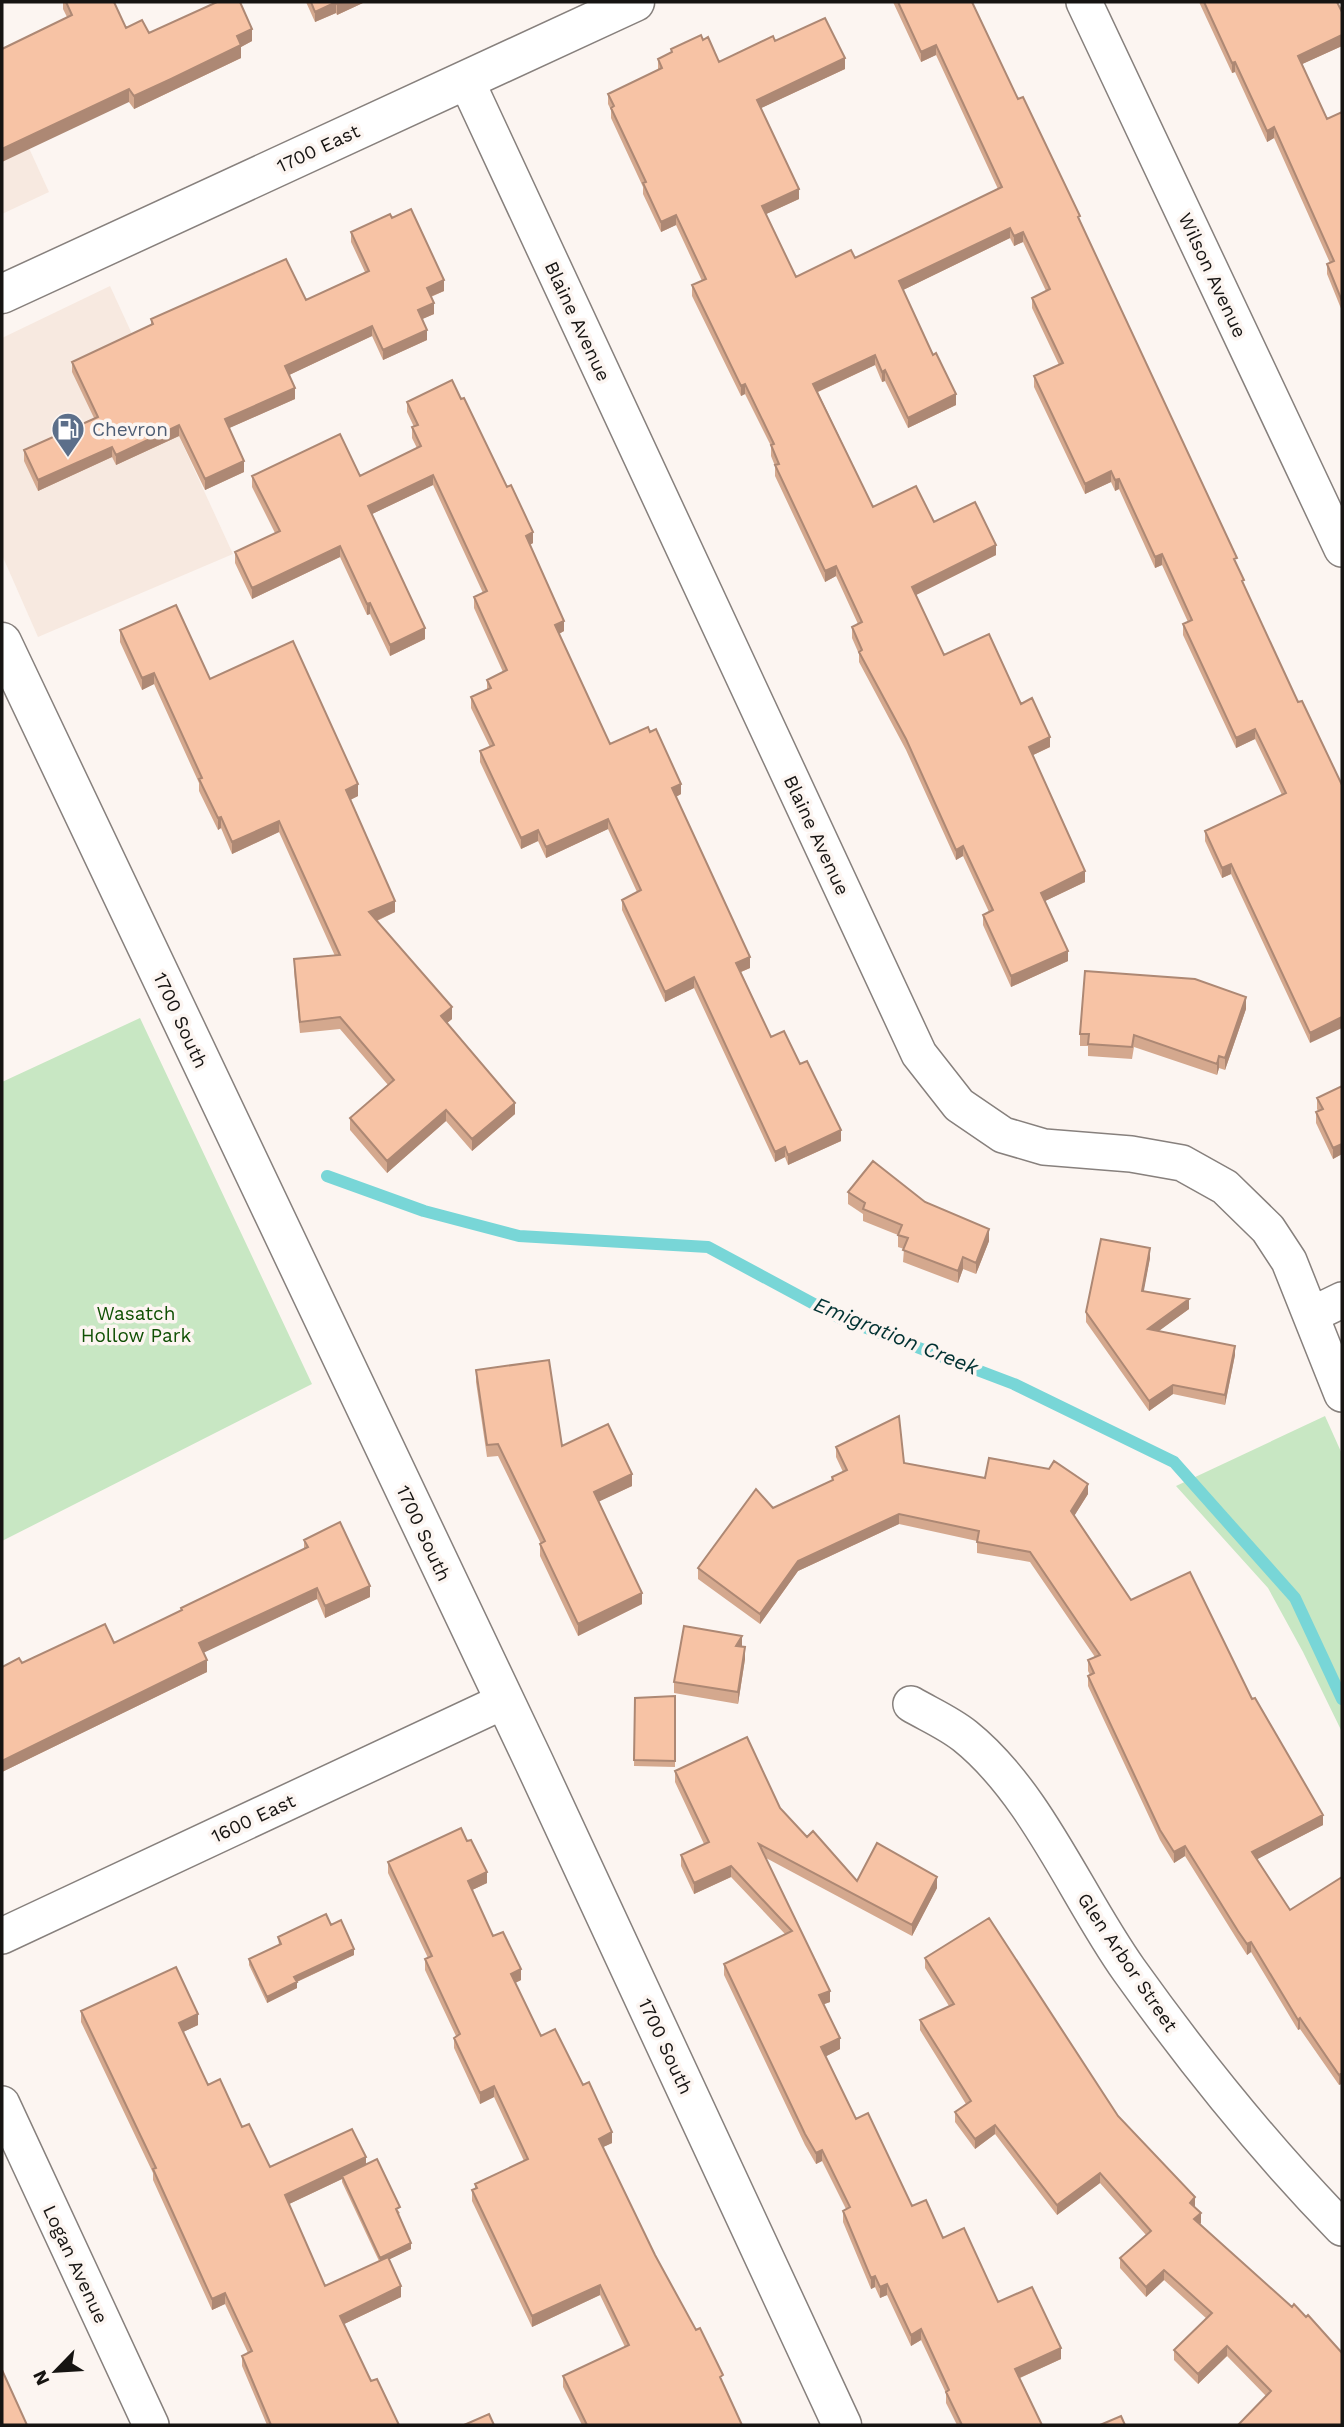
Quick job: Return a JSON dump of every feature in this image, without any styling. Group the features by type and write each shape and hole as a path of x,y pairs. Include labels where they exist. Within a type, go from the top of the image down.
{"street":[{"name":"1700 East","path":"2,294 466,80 587,12 635,2"},
{"name":"Wilson Avenue","path":"1084,2 1342,549"},
{"name":"Blaine Avenue","path":"466,80 919,1054 959,1105 1003,1135 1044,1147 1131,1154 1182,1163 1225,1187 1268,1229 1289,1261 1342,1394"},
{"name":"1700 South","path":"2,642 504,1701 842,2425"},
{"path":"1311,1315 1342,1300"},
{"name":"1600 East","path":"2,1936 504,1701"},
{"name":"Glen Arbor Street","path":"911,1704 964,1735 996,1764 1023,1800 1128,1968 1191,2053 1287,2172 1342,2228"},
{"name":"Logan Avenue","path":"2,2104 151,2425"}],"shaded area":[{"path":"2,89 49,192 2,214"},
{"path":"110,286 233,554 38,637 2,555 2,338"}],"green space":[{"name":"Wasatch Hollow Park","path":"140,1018 312,1384 2,1541 2,1082"},
{"path":"1325,1416 1342,1454 1342,1732 1268,1588 1176,1486"}],"building":[{"path":"66,2 114,2 126,28 142,20 149,33 217,2 240,2 252,29 237,36 241,45 171,79 134,96 129,89 2,149 2,49 72,15"},
{"path":"311,2 336,2 315,12"},
{"path":"898,2 972,2 1018,99 1023,97 1080,216 1078,217 1237,558 1234,559 1244,580 1242,581 1298,702 1302,701 1342,785 1342,1017 1310,1033 1231,864 1222,868 1205,831 1286,793 1255,729 1236,738 1183,624 1192,620 1162,554 1155,557 1119,479 1115,480 1111,471 1085,484 1034,376 1063,363 1032,298 1050,289 1023,232 1014,236 1010,228 899,281 933,355 936,353 956,394 908,418 875,355 813,384 873,507 916,486 934,522 975,502 996,545 912,587 944,655 989,634 1021,704 1032,698 1050,737 1029,747 1085,871 1041,893 1068,951 1011,976 983,915 993,910 963,846 956,850 906,739 859,652 862,650 852,627 862,622 836,566 825,571 775,465 779,464 771,445 774,444 745,384 741,386 692,285 706,279 676,215 661,222 643,183 646,182 611,108 614,106 608,94 662,68 658,59 672,52 671,49 701,35 703,40 708,37 719,62 773,36 775,41 825,18 845,58 757,100 799,189 762,206 796,277 851,250 855,258 1002,187 936,45 921,52"},
{"path":"1204,2 1337,2 1342,12 1342,35 1298,56 1327,119 1342,112 1342,301 1327,264 1334,261 1274,127 1267,131"},
{"path":"411,209 444,280 427,288 434,303 418,310 427,330 383,350 372,326 285,366 295,388 225,419 244,461 205,479 179,425 116,455 112,447 38,480 24,450 98,417 72,362 153,324 151,319 286,259 306,300 369,271 351,232 390,214 392,218"},
{"path":"452,380 461,399 464,398 507,487 511,485 533,532 526,536 564,621 555,625 610,744 648,727 650,732 656,729 681,784 672,788 750,957 736,963 771,1037 784,1031 800,1064 807,1061 841,1130 788,1155 785,1147 775,1152 694,977 665,992 622,900 641,890 608,819 546,847 538,830 521,838 480,751 494,745 471,697 491,688 487,680 507,670 474,597 487,591 433,475 368,506 425,628 390,645 340,546 252,588 235,552 280,531 252,476 340,434 360,476 421,446 412,427 418,425 407,402"},
{"path":"176,605 210,679 293,641 358,784 346,790 395,901 369,912 452,1007 441,1016 515,1103 472,1139 446,1110 387,1161 350,1118 394,1080 340,1017 300,1022 294,959 340,955 279,821 232,842 199,779 202,778 154,673 142,678 120,630"},
{"path":"1085,971 1195,979 1246,997 1225,1058 1219,1056 1217,1064 1134,1035 1132,1047 1088,1044 1089,1034 1080,1034"},
{"path":"1342,1086 1342,1144 1333,1148 1316,1112 1323,1109 1317,1098"},
{"path":"873,1161 925,1202 989,1229 976,1263 963,1257 958,1271 903,1250 908,1238 898,1235 902,1225 863,1209 865,1203 848,1192"},
{"path":"1101,1239 1150,1248 1142,1291 1189,1299 1148,1329 1235,1346 1225,1395 1173,1385 1149,1401 1086,1312"},
{"path":"549,1360 562,1446 608,1424 632,1474 594,1492 642,1593 578,1624 540,1544 545,1541 498,1444 487,1445 476,1370"},
{"path":"899,1416 904,1463 985,1478 989,1458 1049,1469 1054,1461 1088,1484 1071,1511 1131,1600 1190,1572 1252,1699 1255,1698 1323,1815 1252,1852 1290,1910 1342,1877 1342,2073 1339,2075 1300,2018 1298,2020 1251,1942 1247,1944 1238,1931 1185,1846 1174,1852 1160,1830 1088,1676 1094,1673 1088,1660 1100,1655 1030,1552 977,1542 979,1531 899,1514 798,1561 760,1614 698,1568 756,1489 773,1508 833,1480 832,1477 847,1470 836,1447"},
{"path":"340,1522 370,1586 325,1606 317,1588 199,1643 207,1660 2,1761 2,1667 19,1658 22,1663 105,1624 114,1643 308,1547 304,1540"},
{"path":"684,1626 742,1636 736,1646 745,1647 738,1692 674,1682"},
{"path":"675,1696 675,1761 634,1760 635,1698"},
{"path":"747,1737 780,1808 807,1837 813,1831 857,1881 877,1843 937,1877 912,1925 759,1844 830,1991 819,1995 840,2038 821,2047 856,2119 868,2113 912,2206 926,2200 943,2238 964,2228 998,2302 1032,2287 1061,2348 1015,2369 1042,2425 962,2425 921,2329 911,2335 887,2284 880,2287 875,2276 871,2278 843,2211 850,2207 822,2150 816,2153 805,2134 724,1964 792,1931 731,1866 694,1883 681,1855 709,1842 675,1771"},
{"path":"461,1828 467,1841 471,1840 487,1872 468,1881 493,1936 503,1932 521,1969 511,1974 541,2036 555,2029 583,2085 589,2082 612,2132 599,2139 655,2255 696,2330 700,2328 723,2375 720,2377 742,2425 587,2425 563,2376 629,2345 600,2285 532,2316 472,2190 477,2188 475,2184 528,2159 494,2086 480,2093 454,2038 460,2034 425,1959 432,1956 388,1862"},
{"path":"326,1914 331,1925 341,1920 354,1949 294,1977 297,1982 267,1997 249,1959 281,1944 278,1937"},
{"path":"989,1918 1118,2116 1195,2197 1190,2203 1201,2213 1194,2219 1292,2307 1294,2304 1306,2317 1308,2315 1342,2353 1342,2425 1238,2425 1271,2391 1227,2346 1198,2374 1174,2350 1212,2313 1164,2270 1146,2287 1120,2258 1151,2231 1100,2173 1057,2205 995,2125 975,2139 955,2112 971,2101 920,2020 954,2004 925,1958"},
{"path":"176,1967 198,2014 179,2023 208,2085 220,2079 242,2127 249,2124 270,2167 352,2129 366,2157 285,2195 325,2286 388,2257 401,2286 340,2316 371,2381 377,2379 399,2425 271,2425 242,2356 252,2351 225,2293 212,2299 153,2169 156,2168 81,2011"},
{"path":"377,2159 400,2207 396,2209 411,2243 380,2258 342,2176"},
{"path":"2,2370 27,2425 2,2425"},
{"path":"489,2414 494,2425 464,2425"},
{"path":"1121,2416 1125,2425 1100,2425"}],"waterway":[{"name":"Emigration Creek","path":"327,1176 424,1211 519,1236 708,1247 840,1318 1014,1384 1174,1462 1295,1598 1342,1699"}],"place":[{"name":"Chevron","path":"68,459"}]}
